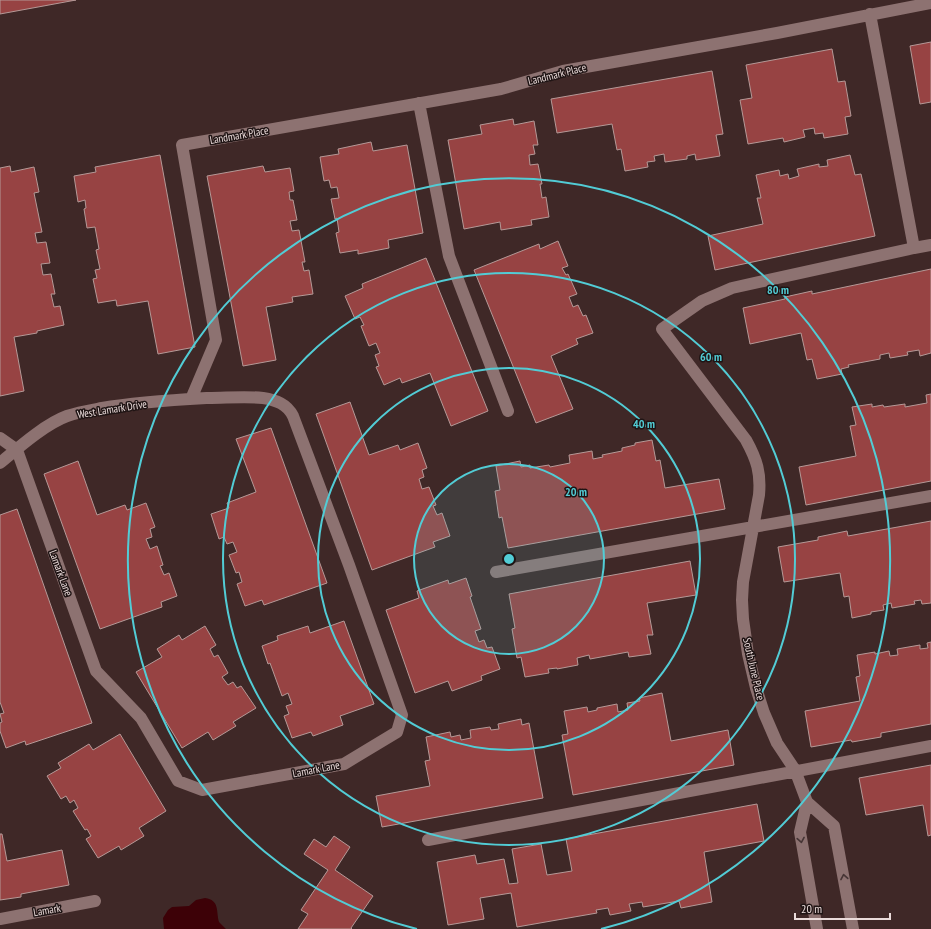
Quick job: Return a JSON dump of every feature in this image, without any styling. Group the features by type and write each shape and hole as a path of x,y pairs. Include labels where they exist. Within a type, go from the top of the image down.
{"street":[{"name":"Landmark Place","path":"191,399 216,340 182,145 501,90 563,70 769,34 931,3"},
{"path":"870,14 914,248 931,245"},
{"path":"419,103 449,256 508,411"},
{"name":"South June Place","path":"853,929 834,826 807,802 795,770 777,743 764,713 748,654 742,600 743,582 752,527 759,496 759,469 755,455 746,440 662,330 702,301 732,288 914,248"},
{"name":"Lamark Lane","path":"17,450 96,671 141,718 178,781 202,790 344,764 397,732 402,715 349,565 293,416 289,409 284,405 263,398 235,397 191,399"},
{"name":"West Lamark Drive","path":"0,463 52,423 66,416 128,404 191,399"},
{"path":"0,438 17,450"},
{"path":"496,572 931,496"},
{"path":"428,840 795,770 931,746"},
{"path":"807,802 800,832 817,929"},
{"name":"Lamark","path":"0,919 95,902"}],"shaded area":[{"path":"205,898 213,901 216,907 219,922 226,929 164,929 163,918 168,910 172,907 189,906 196,900"}],"building":[{"path":"0,0 76,0 0,14"},
{"path":"931,42 931,102 920,104 910,46"},
{"path":"832,49 838,82 845,81 851,116 845,117 848,134 824,138 823,133 815,134 814,128 803,130 805,137 784,142 783,138 748,144 740,100 752,98 746,65"},
{"path":"712,71 723,134 716,135 720,156 696,160 695,154 687,156 687,159 665,162 664,154 654,156 655,161 647,162 648,167 625,171 621,149 617,150 612,124 557,133 551,99"},
{"path":"513,119 514,125 534,121 538,145 533,145 535,154 529,155 530,165 538,164 542,184 540,184 542,198 546,197 549,217 531,220 532,225 501,230 500,222 464,229 448,140 482,134 480,125"},
{"path":"371,142 373,151 407,145 423,233 388,240 389,248 358,254 358,250 340,253 336,233 339,232 337,218 335,219 331,199 339,198 337,187 331,188 329,180 324,181 320,157 339,154 338,149"},
{"path":"160,155 195,347 158,354 148,301 117,306 116,300 98,303 93,279 97,278 95,270 100,269 96,250 99,249 95,227 87,228 84,209 86,208 85,200 78,202 74,176 96,172 95,167"},
{"path":"850,155 855,175 861,174 875,236 715,270 708,236 763,224 757,198 761,198 756,175 779,170 780,176 788,174 789,179 799,176 797,169 819,164 819,167 828,166 827,160"},
{"path":"10,166 11,172 34,167 39,192 34,193 42,232 35,233 37,243 46,242 50,263 41,264 43,275 51,274 55,294 51,294 54,307 60,306 64,325 37,331 37,333 14,337 24,391 0,396 0,168"},
{"path":"263,166 265,172 290,168 294,191 289,192 290,200 293,200 297,220 290,221 292,231 299,230 305,262 302,262 304,271 309,270 313,294 292,297 293,302 266,307 276,360 243,366 207,176"},
{"path":"558,241 568,266 562,268 566,275 568,274 577,294 569,297 573,307 578,305 583,316 586,315 593,333 576,339 578,344 551,356 573,409 536,423 474,270 539,244 540,249"},
{"path":"426,258 488,411 451,426 430,373 402,383 400,378 384,385 376,367 379,366 375,355 380,353 376,343 369,346 361,326 364,325 360,317 355,319 345,296 363,288 362,284"},
{"path":"931,269 931,353 920,356 919,350 907,352 908,355 890,358 889,353 880,355 880,359 848,365 849,367 841,369 842,374 817,379 812,359 807,360 801,333 750,344 743,308 785,299 785,297 812,291 812,294"},
{"path":"931,394 931,481 806,505 799,467 856,456 850,426 856,425 852,407 872,404 872,407 883,405 884,407 905,404 905,407 927,403 926,395"},
{"path":"350,402 369,455 398,445 400,450 418,443 427,468 422,470 424,477 419,479 422,489 429,487 436,505 433,506 437,515 442,513 450,536 433,542 435,547 372,570 316,414"},
{"path":"271,428 327,583 264,605 262,600 245,606 237,584 242,582 239,572 236,573 229,555 237,552 233,542 227,544 224,537 219,539 211,514 229,508 227,503 256,492 236,439"},
{"path":"652,440 656,461 660,460 665,488 719,479 725,509 508,548 502,517 499,518 495,491 500,490 496,466 520,461 521,467 530,465 530,468 549,465 550,467 570,463 569,455 592,451 593,459 603,457 602,455 622,451 622,448 635,445 635,443"},
{"path":"78,461 97,515 125,505 127,510 146,503 155,527 150,529 152,537 146,539 150,549 157,546 163,565 160,566 164,575 169,573 177,596 161,602 162,607 100,629 44,474"},
{"path":"17,509 92,723 26,745 25,741 6,748 0,731 0,723 2,722 0,714 4,713 0,702 0,515"},
{"path":"931,521 931,603 922,604 921,600 914,601 915,604 892,608 891,603 883,605 884,610 871,612 871,614 852,618 849,596 844,597 840,573 784,582 778,547 818,540 818,537 847,531 848,536"},
{"path":"690,561 696,595 647,603 653,635 647,635 651,654 629,657 628,652 590,659 589,655 577,658 578,665 548,669 549,673 525,677 521,657 517,658 512,629 515,628 509,594"},
{"path":"466,578 472,596 470,597 481,629 475,631 479,642 484,640 487,648 492,647 500,669 481,676 482,680 452,691 448,681 415,693 386,610 419,598 417,591 448,580 449,584"},
{"path":"344,621 374,704 340,716 343,725 313,736 311,732 292,738 284,716 289,714 286,706 292,704 288,693 282,696 262,646 278,640 277,636 308,626 310,633"},
{"path":"205,626 216,645 210,649 214,657 218,655 228,673 222,677 228,685 233,682 237,688 241,686 256,708 233,722 236,726 213,740 208,732 182,748 136,672 162,657 157,649 179,635 182,640"},
{"path":"931,642 931,724 881,733 881,737 852,742 851,740 811,747 805,711 860,701 856,677 860,676 857,655 875,652 875,654 889,651 890,656 898,655 897,649 920,645 920,649 928,648 927,643"},
{"path":"662,693 671,741 728,730 734,765 573,795 562,735 568,734 564,711 587,707 588,712 597,710 597,708 617,704 618,712 628,710 627,703 640,701 639,698"},
{"path":"521,719 522,725 529,723 543,798 382,827 376,796 430,786 425,761 430,760 426,737 450,732 451,737 460,735 461,740 471,738 470,730 490,727 491,730 499,729 498,724"},
{"path":"120,734 166,811 139,828 144,836 121,850 119,846 98,858 86,839 91,836 87,829 85,830 73,811 78,808 74,800 70,803 66,796 61,799 47,776 61,768 58,763 89,744 93,750"},
{"path":"931,765 931,835 928,836 923,805 866,815 859,778"},
{"path":"757,804 764,841 704,852 712,902 681,908 679,901 643,907 642,902 629,904 631,911 610,915 608,908 596,910 597,913 517,927 511,893 480,898 484,919 448,925 437,862 475,855 477,864 504,859 509,884 518,883 512,849 541,844 547,875 572,871 566,839"},
{"path":"0,834 2,834 7,861 62,850 69,885 21,894 21,897 0,900"},
{"path":"334,836 350,847 335,870 373,896 351,928 352,929 298,929 308,914 301,910 328,870 304,854 314,839 326,847"}]}
